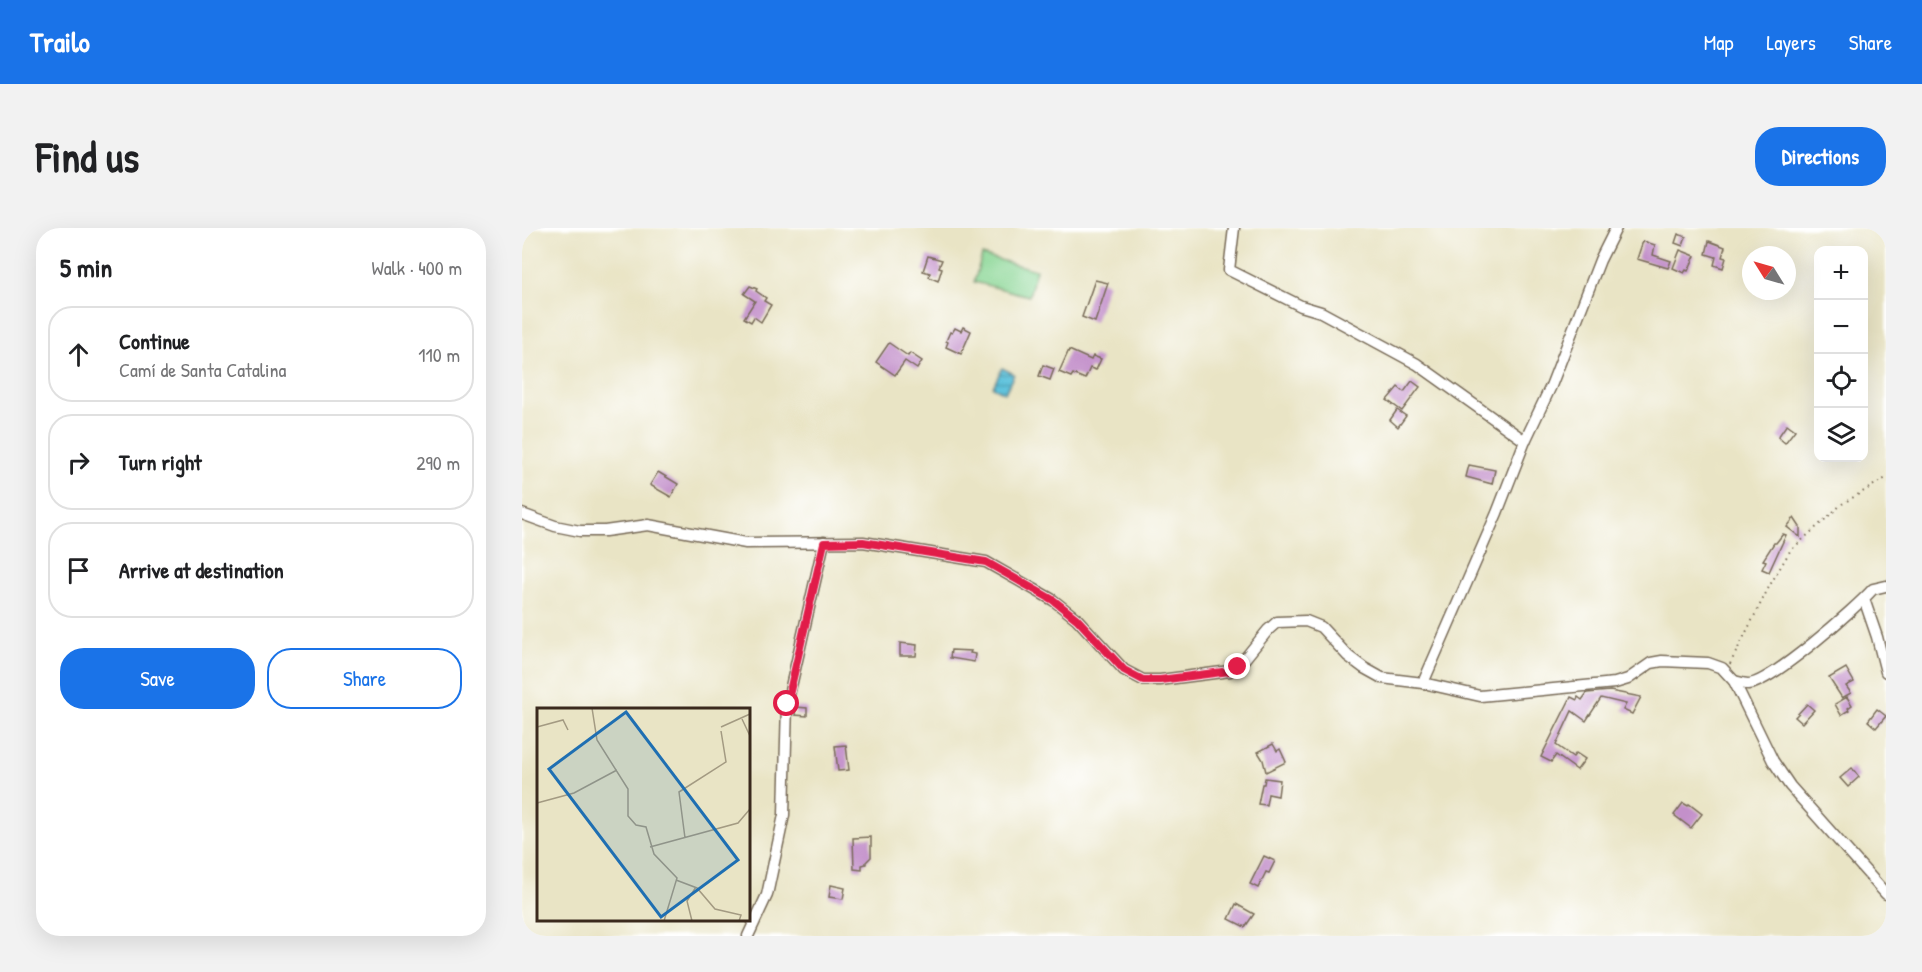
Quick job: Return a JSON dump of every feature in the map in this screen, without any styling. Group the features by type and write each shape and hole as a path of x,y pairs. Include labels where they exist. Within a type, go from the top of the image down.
{"street":[{"path":"1234,228 1229,270 1301,306 1321,312 1417,364 1525,441"},
{"path":"1423,683 1497,513 1525,441 1551,386 1600,260 1616,228"},
{"path":"522,514 555,526 580,531 604,531 648,525 746,543 863,542 986,562 1053,600 1077,619 1124,670 1143,680 1230,671 1238,667 1277,622 1289,620 1306,621 1321,627 1348,656 1382,678 1423,683 1480,696 1615,683 1628,679 1651,663 1662,661 1708,663 1722,668 1734,681 1773,761 1790,786 1886,894"},
{"path":"748,936 767,895 784,815 787,704 824,543"},
{"path":"1734,681 1749,684 1766,678 1808,647 1873,589 1886,586"},
{"path":"1864,599 1886,672"}],"path":[{"path":"1726,672 1790,551 1842,504 1886,478"}],"green space":[{"path":"982,255 1036,270 1029,296 974,282"}],"water":[{"path":"1002,368 1014,374 1005,393 993,387"}],"building":[{"path":"1678,234 1686,237 1683,246 1675,243"},
{"path":"1643,241 1655,245 1653,255 1671,261 1668,268 1637,259"},
{"path":"1709,241 1725,247 1722,257 1726,258 1723,268 1714,265 1716,257 1706,254"},
{"path":"1680,250 1695,256 1688,271 1684,273 1673,268"},
{"path":"928,256 942,260 938,281 929,277 930,273 923,271"},
{"path":"1095,280 1108,283 1095,322 1082,317"},
{"path":"750,286 757,289 756,291 766,298 764,301 771,305 761,322 754,317 751,322 744,318 755,301 744,294"},
{"path":"963,327 971,331 961,354 946,347 948,342 946,341 950,332 952,333 955,328 961,331"},
{"path":"889,343 908,356 910,353 922,361 917,369 905,361 895,375 876,362"},
{"path":"1069,350 1091,360 1093,356 1101,359 1096,370 1090,368 1085,379 1059,372"},
{"path":"1043,365 1054,369 1050,380 1039,376"},
{"path":"1412,381 1420,387 1402,411 1387,400 1398,387 1404,392"},
{"path":"1397,410 1406,416 1398,427 1390,420"},
{"path":"1787,424 1795,430 1785,443 1778,437"},
{"path":"1469,465 1495,470 1492,484 1466,477"},
{"path":"658,472 678,484 671,497 650,485"},
{"path":"1794,518 1800,527 1800,537 1787,527"},
{"path":"1783,534 1786,535 1769,572 1762,569 1766,561 1763,560"},
{"path":"900,643 917,645 916,656 900,656"},
{"path":"951,650 971,651 970,653 975,654 974,662 950,658"},
{"path":"1846,668 1854,682 1846,686 1851,693 1842,698 1829,678"},
{"path":"1610,691 1641,697 1632,714 1623,710 1626,704 1601,698 1586,721 1572,711 1556,745 1573,757 1576,753 1585,759 1577,770 1556,755 1551,762 1541,757 1571,697 1577,700 1578,697 1582,700 1587,693"},
{"path":"1847,697 1852,705 1841,715 1835,704"},
{"path":"1807,704 1814,710 1802,723 1795,717"},
{"path":"796,707 807,708 807,716 795,715"},
{"path":"1877,709 1886,716 1876,728 1868,721"},
{"path":"1273,744 1277,751 1280,749 1286,762 1266,772 1258,752"},
{"path":"846,745 849,770 838,771 835,746"},
{"path":"1852,768 1859,777 1848,787 1840,778"},
{"path":"1265,778 1280,780 1278,796 1268,794 1266,805 1258,804"},
{"path":"1683,803 1688,806 1689,804 1702,814 1691,828 1674,815"},
{"path":"871,837 871,857 866,864 862,865 862,870 854,869 853,838"},
{"path":"1264,856 1275,861 1258,888 1250,884"},
{"path":"831,885 845,888 843,899 829,897"},
{"path":"1236,904 1254,914 1245,927 1229,919"}],"route":[{"path":"787,704 824,543 863,542 986,562 1053,600 1077,619 1124,670 1143,680 1230,671 1238,667"}]}
